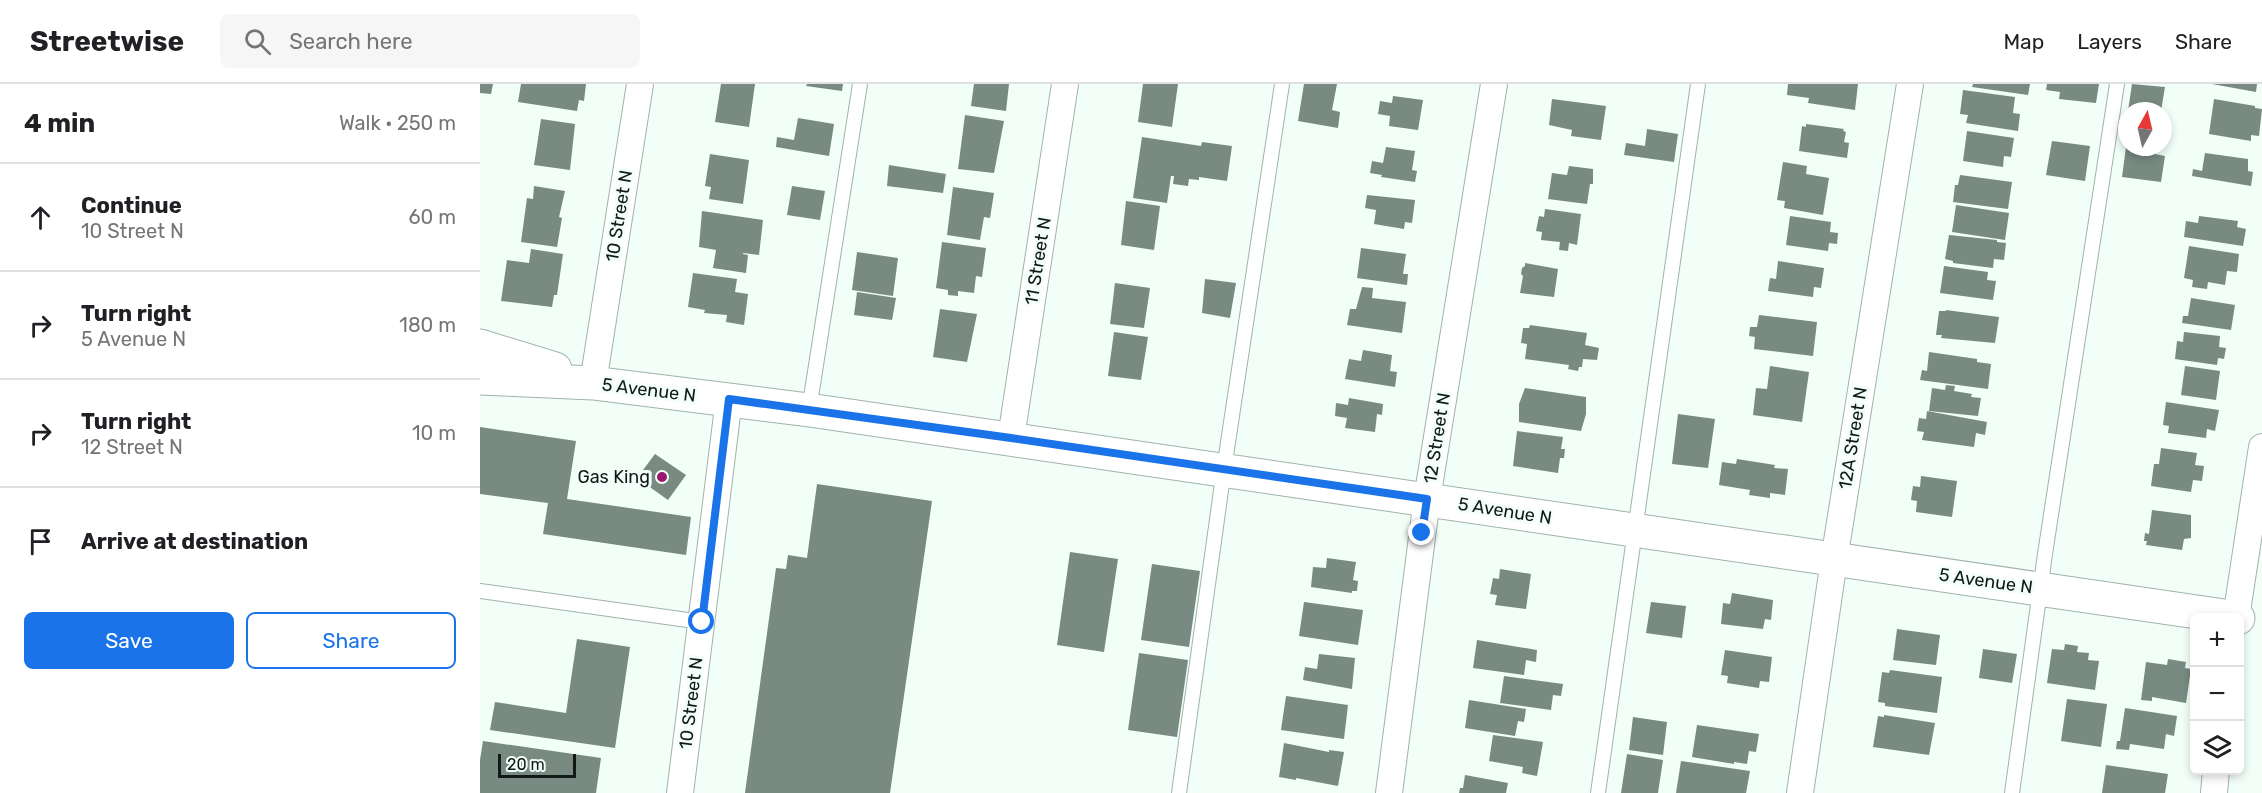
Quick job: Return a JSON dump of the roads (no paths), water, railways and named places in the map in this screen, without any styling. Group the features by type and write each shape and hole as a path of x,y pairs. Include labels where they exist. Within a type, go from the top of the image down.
{"main road":[{"name":"5 Avenue N","path":"480,346 566,372 593,383"},
{"name":"5 Avenue N","path":"480,378 593,383 729,399 1011,438 2204,613"},
{"name":"5 Avenue N","path":"2244,619 2262,621"}],"street":[{"name":"10 Street N","path":"593,383 640,84"},
{"name":"11 Street N","path":"1011,438 1065,84"},
{"name":"12 Street N","path":"1389,793 1427,499 1494,84"},
{"name":"12A Street N","path":"1800,793 1833,560 1910,84"},
{"name":"10 Street N","path":"680,793 729,399"},
{"path":"2238,613 2262,447"},
{"path":"2214,793 2216,775"}],"lane":[{"path":"809,410 860,84"},
{"path":"1179,793 1224,469 1282,84"},
{"path":"1598,793 1698,84"},
{"path":"2012,793 2040,588 2117,84"},
{"path":"480,591 702,622"}],"place":[{"name":"Gas King","path":"662,477"}]}
